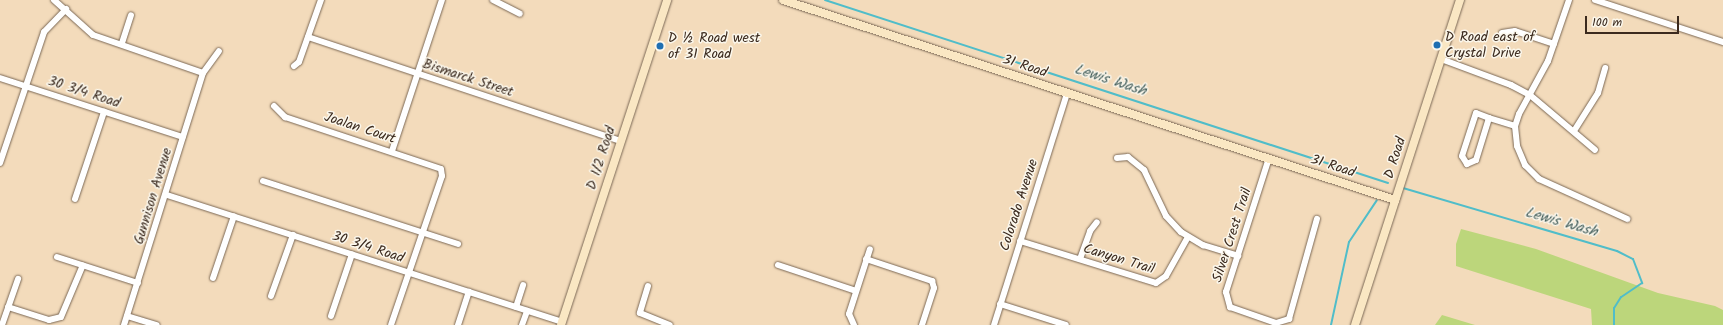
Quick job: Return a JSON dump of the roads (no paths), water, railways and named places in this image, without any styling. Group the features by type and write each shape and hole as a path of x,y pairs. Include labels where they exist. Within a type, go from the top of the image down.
{"street":[{"path":"54,0 66,9 93,35 122,43 203,73"},
{"path":"294,66 308,37 321,0"},
{"path":"392,151 442,0"},
{"path":"493,0 520,14"},
{"name":"D 1/2 Road","path":"562,323 667,0"},
{"name":"31 Road","path":"783,0 1395,200"},
{"name":"D Road","path":"1355,325 1460,0"},
{"path":"1569,0 1554,44 1516,126 1519,153 1534,175 1626,219"},
{"path":"1595,0 1723,42"},
{"path":"0,163 24,86 44,32 66,9"},
{"path":"122,43 131,15"},
{"path":"1502,33 1515,31 1554,44"},
{"name":"Bismarck Street","path":"308,37 620,142"},
{"name":"Gunnison Avenue","path":"124,325 167,195 203,73 219,51"},
{"path":"1441,59 1511,84 1530,95 1574,130 1595,150"},
{"path":"1574,130 1598,93 1605,68"},
{"name":"30 3/4 Road","path":"0,78 183,137"},
{"name":"Colorado Avenue","path":"994,325 1067,93"},
{"name":"Joalan Court","path":"274,106 285,117 392,151 441,169 442,176 423,233"},
{"path":"75,199 104,112"},
{"path":"1490,118 1476,160 1467,164 1462,156 1476,113 1516,126"},
{"path":"1117,158 1128,157 1144,170 1166,216 1188,237 1238,256"},
{"name":"Silver Crest Trail","path":"1269,158 1226,292 1228,305 1276,323 1287,321 1292,314 1317,219"},
{"path":"263,181 458,244"},
{"name":"30 3/4 Road","path":"167,195 562,323"},
{"path":"213,278 234,216"},
{"path":"1080,259 1090,231 1097,222"},
{"path":"391,325 423,233"},
{"path":"271,296 293,235"},
{"name":"Canyon Trail","path":"1020,240 1156,283 1166,276 1188,237"},
{"path":"852,323 856,291 870,249"},
{"path":"331,316 352,254"},
{"path":"57,257 138,283"},
{"path":"866,259 934,283 922,325"},
{"path":"8,307 49,320 61,317 69,306 83,265"},
{"path":"778,265 856,291"},
{"path":"2,325 18,279"},
{"path":"516,307 523,285"},
{"path":"648,286 640,313 670,325"},
{"path":"458,325 469,292"},
{"path":"1000,304 1066,325"},
{"path":"522,325 527,311"},
{"path":"127,316 157,325"}],"waterway":[{"name":"Lewis Wash","path":"825,0 1388,183"},
{"name":"Lewis Wash","path":"1403,188 1617,251 1633,259 1642,283 1621,297 1614,308 1614,325"},
{"path":"1331,325 1349,242 1377,200"}],"place":[{"name":"D Road east of Crystal Drive","path":"1437,45"},
{"name":"D ½ Road west of 31 Road","path":"660,46"}]}
